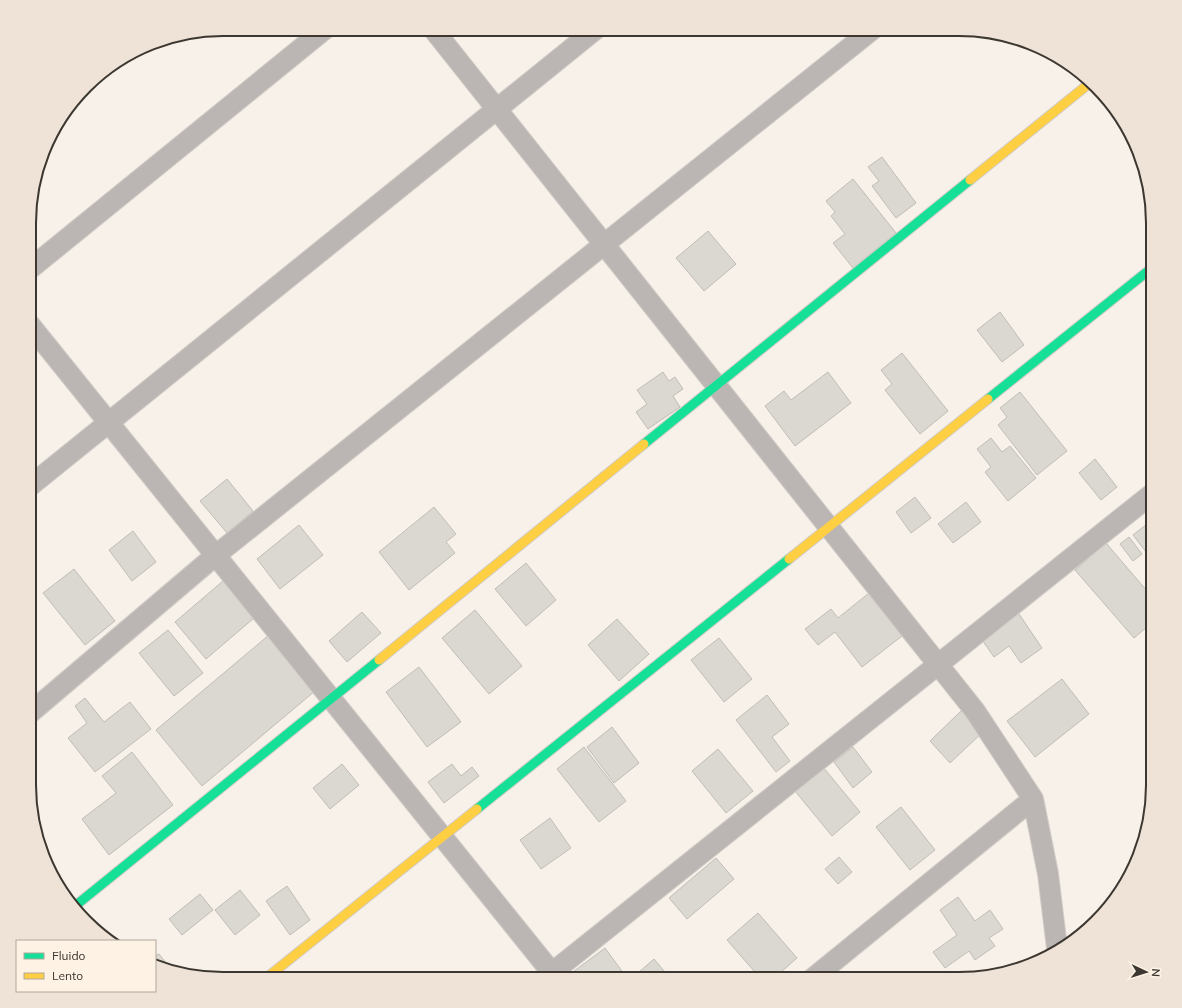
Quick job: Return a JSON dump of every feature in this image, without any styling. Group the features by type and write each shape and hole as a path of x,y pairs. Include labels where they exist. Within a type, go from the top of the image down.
{"street":[{"path":"36,263 316,36"},
{"path":"439,36 975,711 1033,799 1048,874 1057,944"},
{"path":"36,481 587,36"},
{"path":"36,708 216,556 864,36"},
{"path":"78,903 1086,86"},
{"path":"274,972 1146,273"},
{"path":"36,332 442,836 547,972"},
{"path":"557,972 938,664 1146,500"},
{"path":"821,972 1033,799"}],"building":[{"path":"882,157 916,203 896,218 872,186 879,181 868,167"},
{"path":"853,179 896,233 853,268 833,243 845,234 831,216 835,212 826,201"},
{"path":"708,231 736,264 704,291 676,258"},
{"path":"1000,312 1024,345 1002,362 977,330"},
{"path":"902,353 948,411 920,434 885,390 892,384 881,370"},
{"path":"663,372 669,381 675,377 683,389 673,396 680,407 648,429 636,412 647,404 637,390"},
{"path":"828,372 851,403 795,446 765,406 784,391 791,400"},
{"path":"1020,392 1067,451 1037,475 998,425 1007,417 1000,408"},
{"path":"991,438 1002,452 1010,446 1036,478 1008,501 985,472 991,467 977,449"},
{"path":"1095,459 1117,487 1101,500 1079,473"},
{"path":"227,479 253,511 227,533 200,501"},
{"path":"915,497 931,518 911,533 896,512"},
{"path":"966,502 981,522 953,543 938,524"},
{"path":"434,507 456,534 446,542 455,553 409,590 379,552"},
{"path":"299,525 323,555 280,589 257,559"},
{"path":"1146,525 1146,552 1133,535"},
{"path":"133,531 156,562 132,581 109,550"},
{"path":"1129,537 1142,554 1133,561 1120,544"},
{"path":"1106,543 1146,590 1146,628 1134,638 1075,570"},
{"path":"526,563 556,600 526,626 495,589"},
{"path":"74,569 115,621 85,645 43,593"},
{"path":"223,581 254,618 206,659 175,622"},
{"path":"869,593 902,636 862,667 835,632 818,645 805,629 831,609 838,618"},
{"path":"475,610 522,666 489,694 442,638"},
{"path":"1017,611 1042,648 1021,663 1009,646 994,657 980,637"},
{"path":"362,612 381,633 347,662 329,641"},
{"path":"617,619 649,654 619,681 588,645"},
{"path":"168,630 203,673 174,696 139,653"},
{"path":"269,635 315,691 202,786 156,730"},
{"path":"719,638 752,679 724,702 691,660"},
{"path":"419,667 461,722 427,747 386,692"},
{"path":"1062,679 1089,714 1035,757 1007,721"},
{"path":"767,695 789,724 772,737 790,761 776,772 736,720"},
{"path":"85,698 104,722 130,702 151,729 95,772 68,738 87,723 75,706"},
{"path":"962,710 983,732 950,763 930,741"},
{"path":"612,727 639,763 614,783 587,747"},
{"path":"584,747 626,801 599,822 557,769"},
{"path":"853,747 872,772 853,788 834,762"},
{"path":"718,749 753,791 726,813 692,771"},
{"path":"132,752 173,805 109,855 82,819 116,793 102,776"},
{"path":"342,764 359,785 330,809 313,788"},
{"path":"452,764 461,776 472,767 479,776 444,803 428,782"},
{"path":"823,767 860,812 832,836 795,791"},
{"path":"901,807 935,850 910,870 876,827"},
{"path":"550,818 571,848 541,869 520,840"},
{"path":"839,857 852,872 838,884 825,869"},
{"path":"716,858 734,879 687,919 669,898"},
{"path":"287,886 310,920 290,935 266,901"},
{"path":"240,890 260,915 235,935 215,910"},
{"path":"200,894 213,910 182,935 169,919"},
{"path":"958,897 975,921 990,910 1003,929 989,938 995,946 975,960 969,951 945,968 933,952 957,935 940,910"},
{"path":"758,913 797,958 781,972 755,972 727,940"},
{"path":"605,948 623,972 573,972"},
{"path":"159,954 166,963 156,959 156,956"},
{"path":"654,959 665,972 639,972"}],"traffic: fast":[{"path":"644,444 970,180"},
{"path":"988,399 1146,273"},
{"path":"477,809 789,559"},
{"path":"78,903 379,660"}],"traffic: slow":[{"path":"970,180 1086,86"},
{"path":"789,559 988,399"},
{"path":"379,660 644,444"},
{"path":"274,972 477,809"}]}
